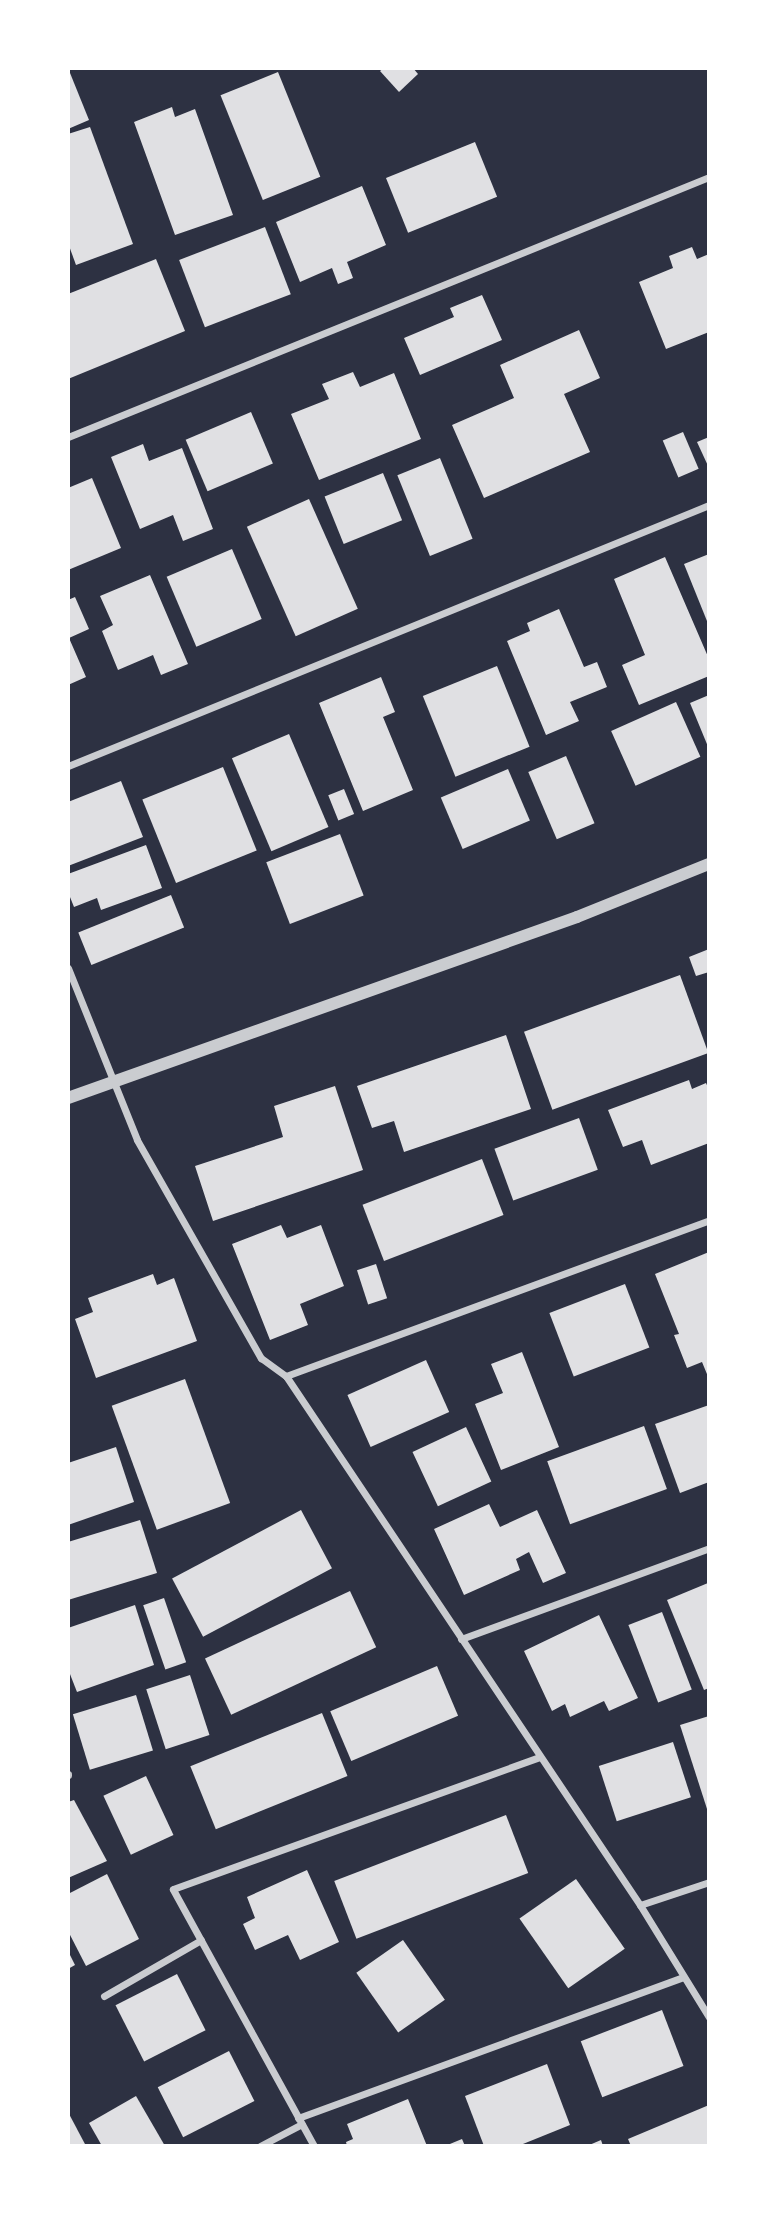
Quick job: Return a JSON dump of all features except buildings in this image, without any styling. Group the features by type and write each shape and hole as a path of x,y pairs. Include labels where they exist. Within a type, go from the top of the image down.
{"street":[{"path":"68,437 709,177"},
{"path":"68,766 709,505"},
{"path":"68,1098 114,1084 577,917 709,864"},
{"path":"68,968 137,1140 261,1359 286,1376 640,1905 709,2017"},
{"path":"286,1376 709,1220"},
{"path":"461,1639 709,1548"},
{"path":"314,2146 173,1889 540,1756"},
{"path":"640,1905 709,1882"},
{"path":"104,1996 201,1940"},
{"path":"260,2146 300,2121 683,1977"}]}
